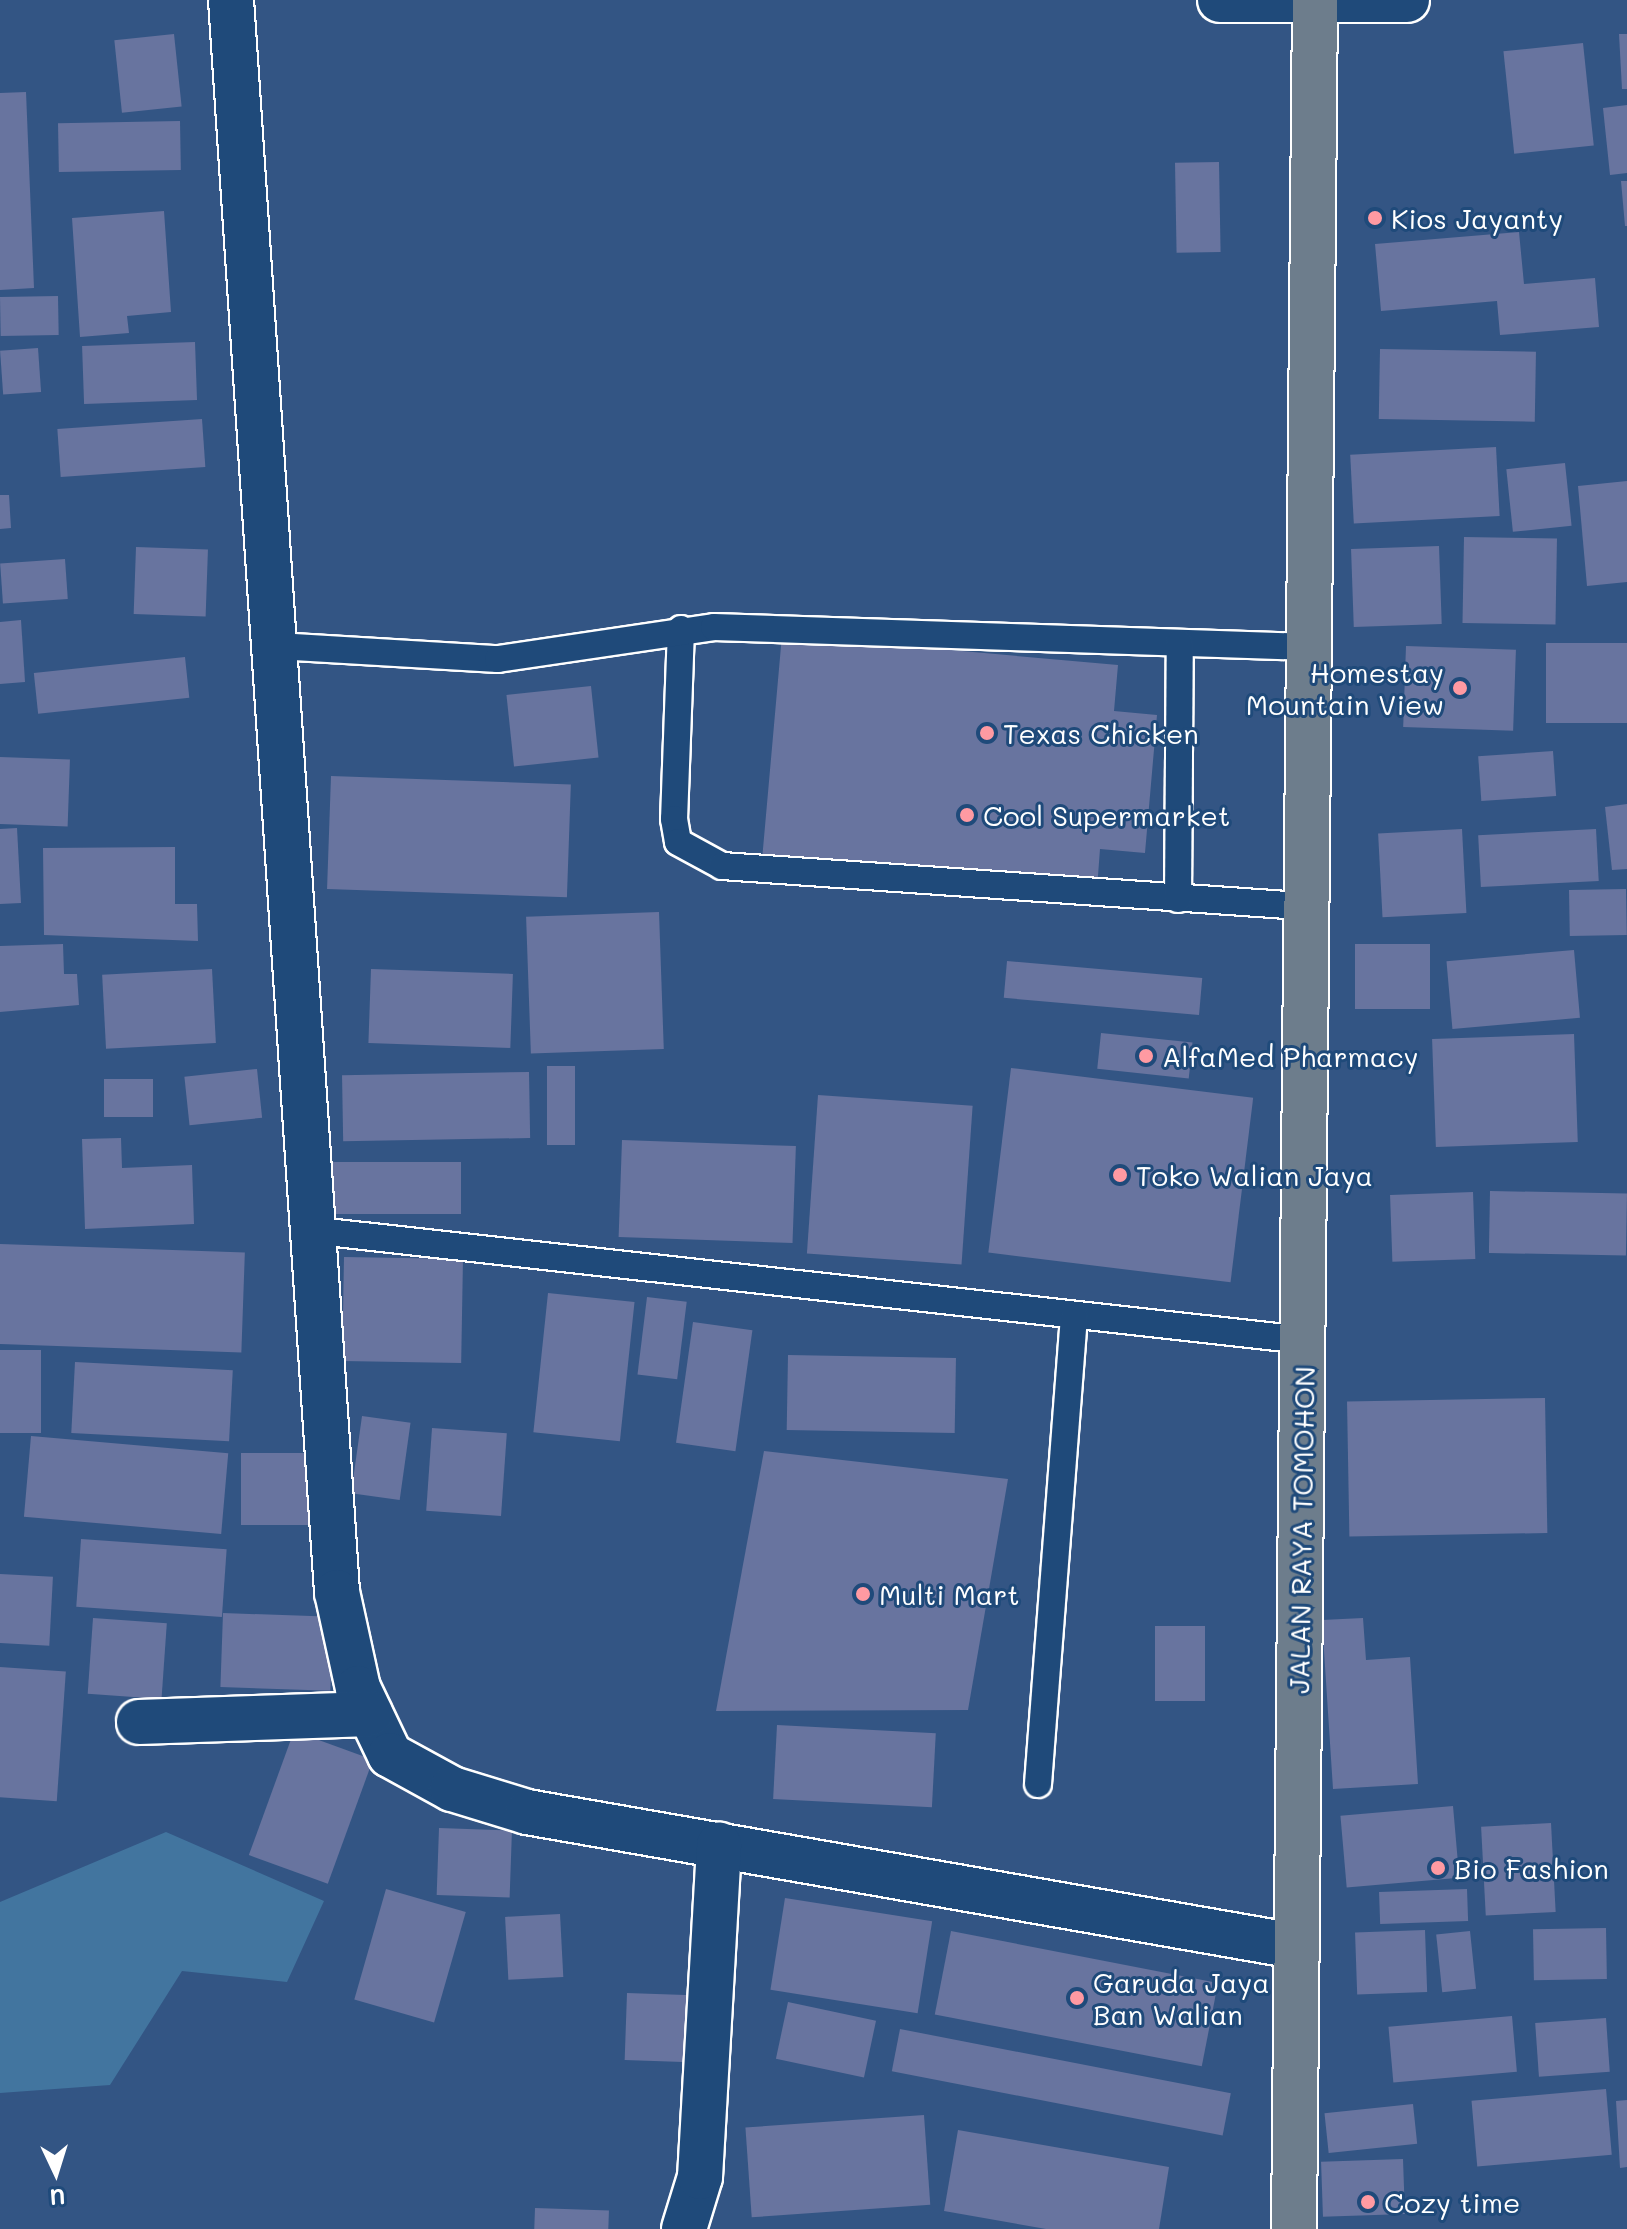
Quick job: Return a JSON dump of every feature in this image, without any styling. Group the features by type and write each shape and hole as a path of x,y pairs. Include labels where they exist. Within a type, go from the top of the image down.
{"highway":[{"name":"JALAN RAYA TOMOHON","path":"1294,2229 1304,1340 1302,832 1310,647 1315,1"}],"street":[{"path":"231,0 318,1231 337,1592 370,1714 390,1755 452,1789 527,1812 1295,1946"},
{"path":"1220,0 1407,0"},
{"path":"139,1722 370,1714"},
{"path":"684,2229 700,2177 719,1845"}],"lane":[{"path":"277,646 498,659 681,629 1310,647"},
{"path":"681,629 674,819 678,842 701,857 722,866 1302,906"},
{"path":"1178,899 1180,643"},
{"path":"318,1231 1304,1340"},
{"path":"1038,1784 1074,1315"}],"water":[{"path":"166,1832 324,1901 287,1982 182,1971 110,2085 0,2093 0,1902"}],"building":[{"path":"174,34 182,107 122,113 114,40"},
{"path":"1619,34 1627,34 1627,89 1622,89"},
{"path":"1583,43 1594,145 1514,154 1503,51"},
{"path":"26,92 34,288 0,290 0,93"},
{"path":"1627,105 1627,173 1610,175 1603,108"},
{"path":"180,121 181,170 59,172 58,123"},
{"path":"1219,162 1221,252 1177,253 1175,163"},
{"path":"1621,181 1627,181 1627,226 1625,226"},
{"path":"164,211 171,312 127,316 129,333 80,337 72,218"},
{"path":"1519,232 1524,284 1595,278 1599,327 1500,335 1497,301 1381,311 1375,244"},
{"path":"58,296 59,335 1,336 0,297"},
{"path":"195,342 197,400 84,404 82,346"},
{"path":"38,348 41,392 3,395 0,351"},
{"path":"1380,349 1536,352 1535,422 1379,419"},
{"path":"202,419 205,467 61,477 57,429"},
{"path":"1496,447 1500,516 1354,524 1350,455"},
{"path":"1565,463 1572,526 1513,532 1506,469"},
{"path":"1627,481 1627,582 1587,586 1578,486"},
{"path":"0,495 9,495 11,528 0,529"},
{"path":"1464,537 1557,539 1555,625 1462,623"},
{"path":"1439,546 1442,624 1354,627 1351,549"},
{"path":"136,547 208,550 206,616 134,614"},
{"path":"65,559 68,599 3,603 0,564"},
{"path":"21,620 25,682 0,684 0,622"},
{"path":"782,635 1118,665 1114,711 1157,715 1145,853 1100,849 1097,889 762,860"},
{"path":"1546,643 1627,643 1627,723 1546,723"},
{"name":"Homestay Mountain View","path":"1406,646 1516,650 1513,731 1403,727"},
{"path":"185,657 189,698 38,714 34,673"},
{"path":"591,686 599,758 514,766 506,695"},
{"path":"1553,751 1556,796 1481,801 1478,756"},
{"path":"0,757 70,759 68,826 0,824"},
{"path":"331,776 571,784 567,897 327,889"},
{"path":"1627,804 1627,869 1612,870 1605,807"},
{"path":"17,828 21,903 0,904 0,829"},
{"path":"1462,829 1466,913 1383,917 1378,833"},
{"path":"1596,829 1599,881 1481,887 1478,835"},
{"path":"175,847 175,904 197,904 198,941 44,935 43,848"},
{"path":"1626,889 1627,935 1570,936 1569,890"},
{"path":"659,912 664,1049 531,1054 526,917"},
{"path":"63,944 64,974 77,974 79,1005 0,1012 0,946"},
{"path":"1355,944 1430,944 1430,1009 1355,1009"},
{"path":"1574,950 1580,1018 1452,1029 1446,961"},
{"path":"1007,961 1202,978 1199,1015 1004,998"},
{"path":"212,969 216,1043 106,1049 102,975"},
{"path":"371,969 513,974 510,1048 368,1043"},
{"name":"AlfaMed Pharmacy","path":"1101,1033 1192,1043 1189,1078 1097,1069"},
{"path":"1574,1034 1578,1142 1436,1147 1432,1039"},
{"path":"547,1066 575,1066 575,1145 547,1145"},
{"name":"Toko Walian Jaya","path":"1011,1068 1253,1098 1231,1282 988,1253"},
{"path":"257,1069 262,1118 190,1125 184,1077"},
{"path":"529,1072 530,1138 343,1141 342,1075"},
{"path":"104,1079 153,1079 153,1117 104,1117"},
{"path":"818,1095 973,1106 962,1264 807,1254"},
{"path":"121,1138 122,1168 192,1165 194,1224 85,1229 82,1139"},
{"path":"622,1140 796,1146 793,1243 619,1237"},
{"path":"332,1162 461,1162 461,1214 332,1214"},
{"path":"1490,1191 1627,1193 1626,1255 1489,1253"},
{"path":"1473,1192 1475,1259 1392,1262 1390,1195"},
{"path":"0,1244 245,1253 241,1352 0,1344"},
{"path":"344,1257 463,1259 461,1363 342,1361"},
{"path":"548,1293 635,1302 620,1441 533,1432"},
{"path":"647,1297 687,1302 677,1379 637,1374"},
{"path":"693,1322 752,1330 735,1451 676,1443"},
{"path":"0,1350 41,1350 41,1433 0,1433"},
{"path":"788,1355 956,1358 955,1433 787,1430"},
{"path":"75,1362 233,1370 229,1441 71,1433"},
{"path":"1545,1398 1547,1533 1349,1536 1347,1401"},
{"path":"362,1416 411,1423 400,1500 351,1493"},
{"path":"432,1428 507,1433 501,1516 426,1511"},
{"path":"31,1436 228,1453 221,1534 24,1517"},
{"name":"Multi Mart","path":"764,1451 1008,1479 968,1710 716,1711"},
{"path":"241,1453 309,1453 309,1525 241,1525"},
{"path":"81,1539 227,1549 222,1617 76,1607"},
{"path":"0,1574 53,1577 49,1646 0,1643"},
{"path":"223,1613 333,1617 330,1691 220,1687"},
{"path":"93,1618 167,1623 162,1699 88,1694"},
{"path":"1363,1618 1366,1660 1410,1657 1418,1784 1333,1789 1322,1620"},
{"path":"1155,1626 1205,1626 1205,1701 1155,1701"},
{"path":"0,1667 66,1672 57,1801 0,1797"},
{"path":"777,1725 936,1733 932,1807 773,1799"},
{"path":"294,1731 373,1760 328,1884 249,1855"},
{"path":"1453,1806 1459,1878 1347,1888 1340,1816"},
{"path":"1551,1823 1556,1912 1486,1916 1481,1827"},
{"path":"439,1828 512,1831 510,1898 437,1895"},
{"path":"386,1889 466,1912 434,2022 354,2000"},
{"path":"1467,1889 1468,1921 1380,1924 1379,1892"},
{"path":"785,1898 932,1921 918,2013 770,1990"},
{"path":"560,1914 563,1977 508,1980 505,1917"},
{"path":"1606,1928 1607,1979 1534,1980 1533,1929"},
{"path":"1425,1930 1427,1992 1357,1994 1355,1932"},
{"name":"Garuda Jaya Ban Walian","path":"951,1931 1218,1983 1202,2066 935,2014"},
{"path":"1470,1931 1476,1989 1442,1992 1436,1935"},
{"path":"627,1993 700,1996 698,2063 625,2060"},
{"path":"788,2002 876,2021 864,2077 776,2059"},
{"path":"1512,2016 1517,2072 1393,2083 1388,2027"},
{"path":"1606,2018 1610,2072 1539,2077 1535,2023"},
{"path":"900,2029 1231,2093 1223,2136 892,2071"},
{"path":"1606,2089 1612,2155 1477,2167 1472,2101"},
{"path":"1627,2100 1627,2167 1620,2168 1616,2101"},
{"path":"1413,2104 1417,2144 1329,2153 1324,2113"},
{"path":"924,2115 930,2205 752,2217 745,2127"},
{"path":"958,2130 1169,2167 1159,2229 1046,2229 944,2211"},
{"path":"1403,2159 1405,2214 1323,2217 1321,2162"},
{"path":"535,2208 609,2211 608,2229 534,2229"}],"place":[{"name":"Kios Jayanty","path":"1375,218"},
{"name":"Homestay Mountain View","path":"1460,688"},
{"name":"Texas Chicken","path":"987,733"},
{"name":"Cool Supermarket","path":"967,815"},
{"name":"AlfaMed Pharmacy","path":"1146,1056"},
{"name":"Toko Walian Jaya","path":"1120,1175"},
{"name":"Multi Mart","path":"863,1594"},
{"name":"Bio Fashion","path":"1438,1868"},
{"name":"Garuda Jaya Ban Walian","path":"1077,1998"},
{"name":"Cozy time","path":"1368,2202"}]}
